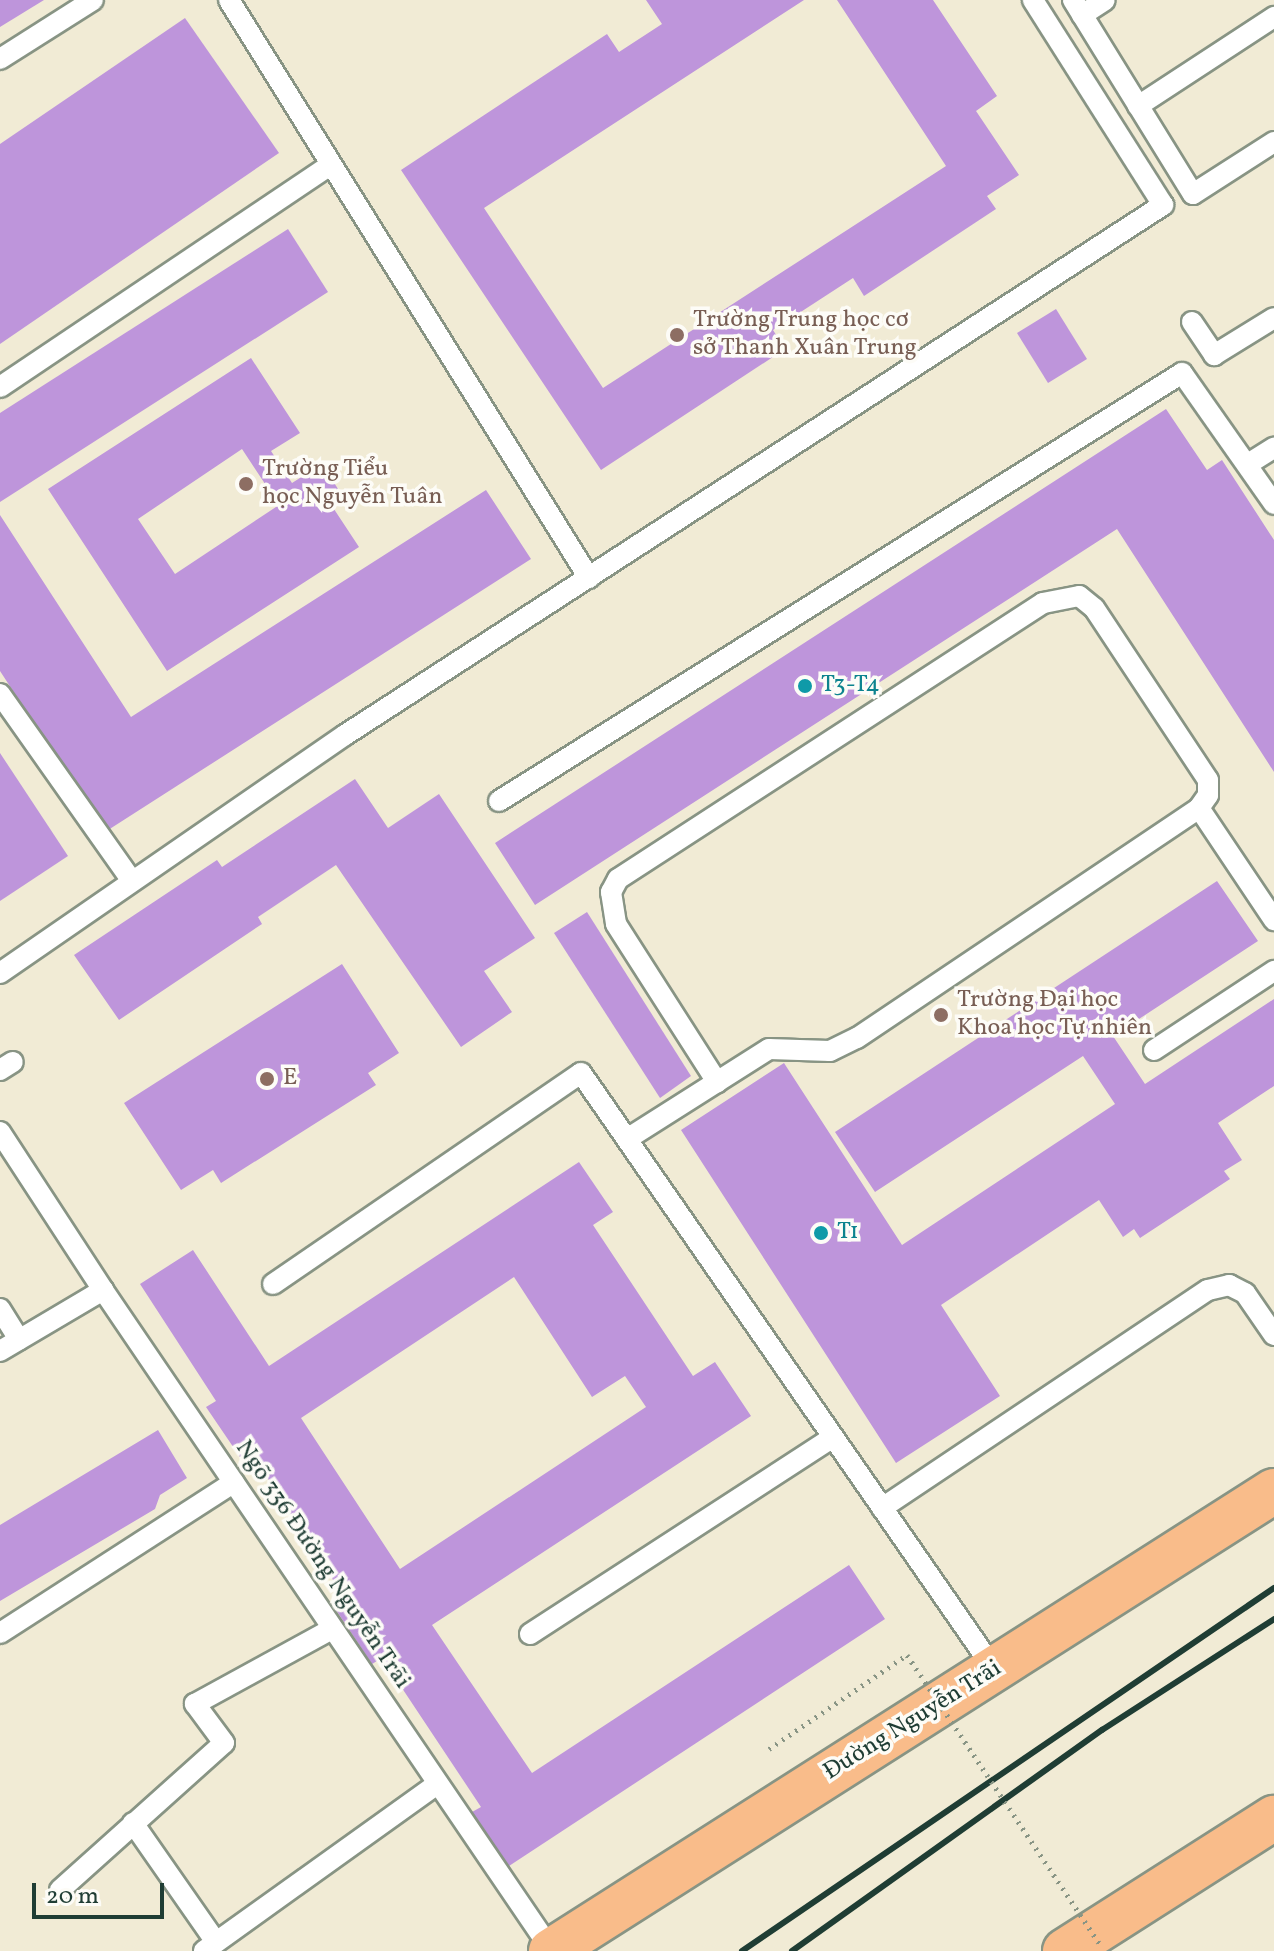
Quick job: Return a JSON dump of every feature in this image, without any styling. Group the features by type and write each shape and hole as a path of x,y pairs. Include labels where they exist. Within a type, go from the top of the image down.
{"main road":[{"name":"Đường Nguyễn Trãi","path":"552,1951 1274,1491"},
{"path":"1083,1948 1274,1818"}],"lane":[{"path":"0,59 93,0"},
{"path":"229,0 329,166 589,578"},
{"path":"0,973 131,880 1163,205 1033,0"},
{"path":"1105,0 1077,8 1193,194 1274,142"},
{"path":"1138,106 1274,17"},
{"path":"1,383 329,166"},
{"path":"1192,322 1214,355 1274,318"},
{"path":"499,801 1182,373 1274,504"},
{"path":"1248,464 1274,448"},
{"path":"627,1139 717,1082 769,1049 830,1051 857,1038 1199,808 1208,795 1208,780 1094,608 1079,596 1043,603 618,879 611,892 616,924 717,1082"},
{"path":"0,694 131,880"},
{"path":"1199,808 1274,920"},
{"path":"1154,1050 1274,971"},
{"path":"273,1284 581,1073 994,1669"},
{"name":"Ngõ 336 Đường Nguyễn Trãi","path":"0,1132 103,1290 552,1951"},
{"path":"882,1508 1208,1290 1229,1285 1245,1293 1274,1335"},
{"path":"0,1351 103,1290"},
{"path":"0,1309 19,1339"},
{"path":"530,1634 833,1437"},
{"path":"0,1633 234,1482"},
{"path":"60,1890 224,1743 195,1704 332,1629"},
{"path":"133,1823 210,1946 437,1784"}],"path":[{"path":"769,1749 907,1655 1083,1948"}],"building":[{"path":"0,0 44,0 0,27"},
{"path":"646,0 804,0 484,208 603,388 946,166 837,0 933,0 997,96 976,111 1019,175 987,196 996,209 864,296 853,278 773,330 785,349 601,470 401,170 607,34 619,52 662,24"},
{"path":"185,18 279,153 0,344 0,144"},
{"path":"288,229 328,292 0,502 0,413"},
{"path":"1056,309 1087,359 1048,383 1017,333"},
{"path":"251,358 300,433 271,451 292,483 322,464 340,492 328,500 359,547 167,671 48,489","holes":["242,449 279,505 175,574 138,519"]},
{"name":"T3-T4","path":"1166,409 1207,470 1222,460 1274,540 1274,772 1117,529 535,905 495,843"},
{"path":"486,490 531,559 105,832 0,671 0,515 131,717"},
{"path":"0,753 68,856 0,901"},
{"path":"355,779 388,828 439,794 535,938 484,971 512,1012 461,1047 336,865 258,917 262,924 119,1020 74,955 217,860 222,867"},
{"name":"T1","path":"1217,881 1258,941 1113,1036 1145,1084 1274,999 1274,1086 1218,1123 1242,1160 1224,1171 1230,1179 1140,1238 1134,1229 1123,1237 1099,1200 941,1305 1000,1396 896,1463 681,1130 784,1063 902,1245 1115,1104 1083,1056 875,1192 835,1132"},
{"path":"587,912 691,1076 660,1098 554,933"},
{"name":"E","path":"342,964 399,1053 368,1073 376,1085 221,1183 213,1170 181,1190 124,1103"},
{"path":"579,1162 613,1212 593,1225 693,1376 715,1362 751,1416 432,1625 532,1773 849,1565 885,1619 509,1866 472,1812 481,1807 382,1658 372,1664 336,1610 348,1603 250,1451 240,1457 206,1407 216,1401 140,1284 193,1250 269,1366","holes":["514,1277 592,1397 625,1376 646,1407 400,1569 301,1418"]},
{"path":"158,1430 187,1478 160,1495 155,1509 0,1601 0,1525"}],"railway":[{"path":"742,1951 1274,1588"},
{"path":"792,1951 1102,1730 1274,1619"}],"place":[{"name":"Trường Trung học cơ sở Thanh Xuân Trung","path":"677,335"},
{"name":"Trường Tiểu học Nguyễn Tuân","path":"246,484"},
{"name":"T3-T4","path":"805,686"},
{"name":"Trường Đại học Khoa học Tự nhiên","path":"941,1015"},
{"name":"E","path":"267,1079"},
{"name":"T1","path":"821,1233"}]}
